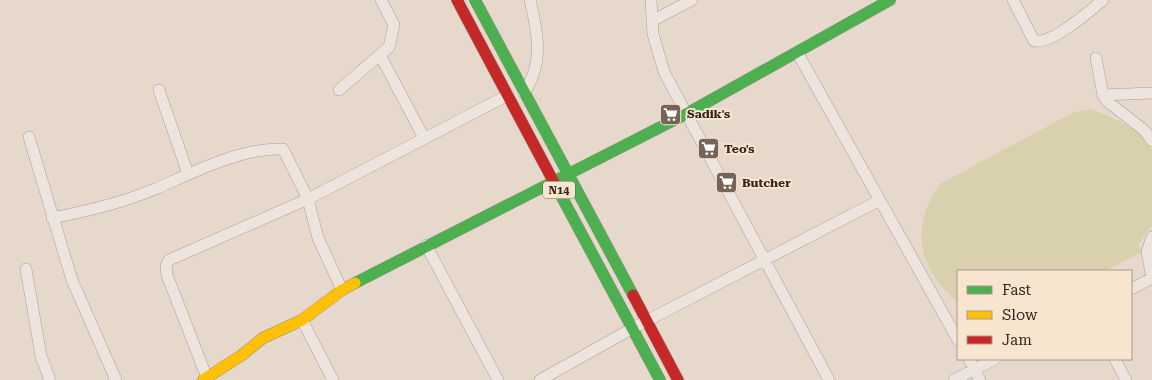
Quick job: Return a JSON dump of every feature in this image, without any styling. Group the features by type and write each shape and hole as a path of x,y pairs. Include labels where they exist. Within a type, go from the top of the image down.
{"main road":[{"path":"459,3 474,0"},
{"name":"N14","path":"474,0 678,380"},
{"path":"206,379 263,338 302,320 342,290 426,245 686,114 890,0"},
{"name":"N14","path":"459,3 660,380"}],"street":[{"path":"339,90 389,47 394,25 381,0"},
{"path":"524,93 536,70 538,54 530,0"},
{"path":"651,0 652,21 664,72 829,380"},
{"path":"652,21 692,0"},
{"path":"1014,0 1034,41 1038,42 1047,40 1085,16 1103,0"},
{"path":"797,52 957,338"},
{"path":"380,55 424,138"},
{"path":"1096,58 1102,95 1108,102 1145,130 1152,141"},
{"path":"159,90 188,174"},
{"path":"1102,95 1152,93"},
{"path":"206,379 166,274 166,266 169,260 308,199 508,94"},
{"path":"29,137 72,280 116,380"},
{"path":"52,218 117,203 188,174 244,155 283,149 308,199 318,238 342,290"},
{"path":"540,380 632,328 880,200"},
{"path":"1132,288 1152,278 1147,252 1152,238"},
{"path":"426,245 498,380"},
{"path":"26,269 41,356 50,380"},
{"path":"302,320 333,380"},
{"path":"970,360 980,380"},
{"path":"954,380 994,360"},
{"path":"1116,360 1126,380"}],"shaded area":[{"path":"1091,109 1117,120 1141,136 1152,150 1152,225 1138,245 1142,252 1107,270 957,270 957,301 934,276 922,247 924,216 930,200 940,184 1074,112"}],"traffic: fast":[{"path":"475,0 633,295"},
{"path":"355,283 686,114 890,0"},
{"path":"558,190 660,380"}],"traffic: slow":[{"path":"203,380 242,355 263,338 302,320 342,290 355,283"}],"traffic: jam":[{"path":"457,0 558,190"},
{"path":"633,295 678,380"}],"place":[{"name":"Sadik's","path":"671,114"},
{"name":"Teo's","path":"708,149"},
{"name":"Butcher","path":"726,183"}]}
